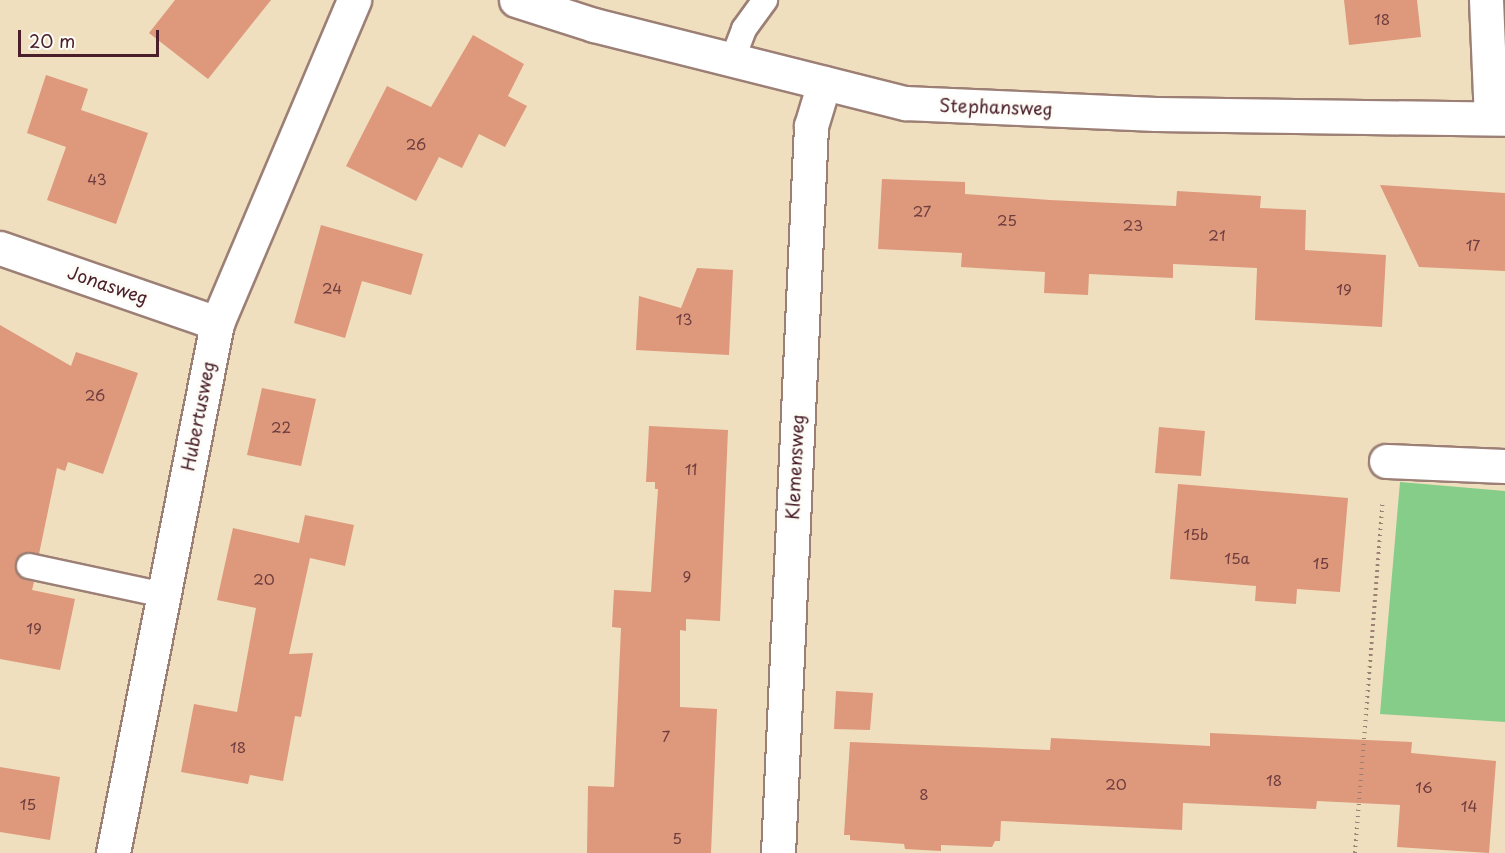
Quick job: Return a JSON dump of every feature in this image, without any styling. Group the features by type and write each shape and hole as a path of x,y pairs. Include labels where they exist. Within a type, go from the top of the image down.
{"street":[{"name":"Hubertusweg","path":"113,853 216,323 354,0"},
{"name":"Stephansweg","path":"516,0 594,25 733,58 905,103 1156,114 1498,118 1486,0"},
{"name":"Klemensweg","path":"778,853 811,126 824,83"},
{"name":"Jonasweg","path":"0,248 216,323"},
{"path":"1386,461 1505,466"}],"lane":[{"path":"733,58 744,29 765,0"},
{"path":"29,566 164,595"}],"path":[{"path":"1355,853 1386,461"}],"green space":[{"path":"1400,482 1505,491 1505,722 1380,714"}],"building":[{"path":"175,0 271,0 208,79 149,33"},
{"path":"1344,0 1417,0 1421,37 1349,45"},
{"path":"473,35 524,64 508,96 527,106 505,147 479,134 462,168 439,157 416,201 346,166 387,86 431,107"},
{"path":"46,75 88,89 81,110 148,133 116,224 47,200 66,147 27,133"},
{"path":"882,179 965,182 965,194 1176,206 1177,191 1261,196 1260,208 1306,210 1305,250 1386,255 1382,327 1255,320 1257,268 1173,264 1173,278 1089,274 1088,295 1044,293 1045,272 961,267 962,253 878,249"},
{"path":"1380,185 1505,193 1505,271 1419,267"},
{"path":"321,225 423,254 411,295 362,281 345,338 294,323"},
{"path":"697,268 733,270 729,355 636,350 639,296 681,308"},
{"path":"0,325 71,366 76,352 138,373 103,474 68,462 65,471 57,468 39,554 24,553 15,562 19,576 34,582 32,590 75,599 60,670 0,659"},
{"path":"262,388 316,399 301,466 247,455"},
{"path":"649,426 728,430 720,621 686,619 686,631 680,630 680,707 717,709 711,853 587,853 588,786 614,787 621,628 612,627 614,590 651,592 658,489 655,489 655,482 646,482"},
{"path":"1159,427 1205,431 1201,476 1155,473"},
{"path":"1178,484 1348,498 1340,592 1297,589 1296,604 1255,601 1256,586 1170,579"},
{"path":"305,515 354,525 345,566 310,558 289,654 313,653 301,717 295,716 283,781 250,775 248,784 181,772 194,704 237,712 256,608 217,600 233,528 299,543"},
{"path":"836,691 873,693 870,730 834,729"},
{"path":"1210,733 1412,742 1411,753 1496,761 1489,853 1397,847 1400,805 1317,801 1316,809 1183,803 1182,830 1001,821 1000,841 995,841 992,847 941,845 941,851 905,849 904,844 850,840 850,835 844,835 850,742 1050,750 1051,738 1210,746"},
{"path":"0,767 60,777 50,840 0,832"}]}
